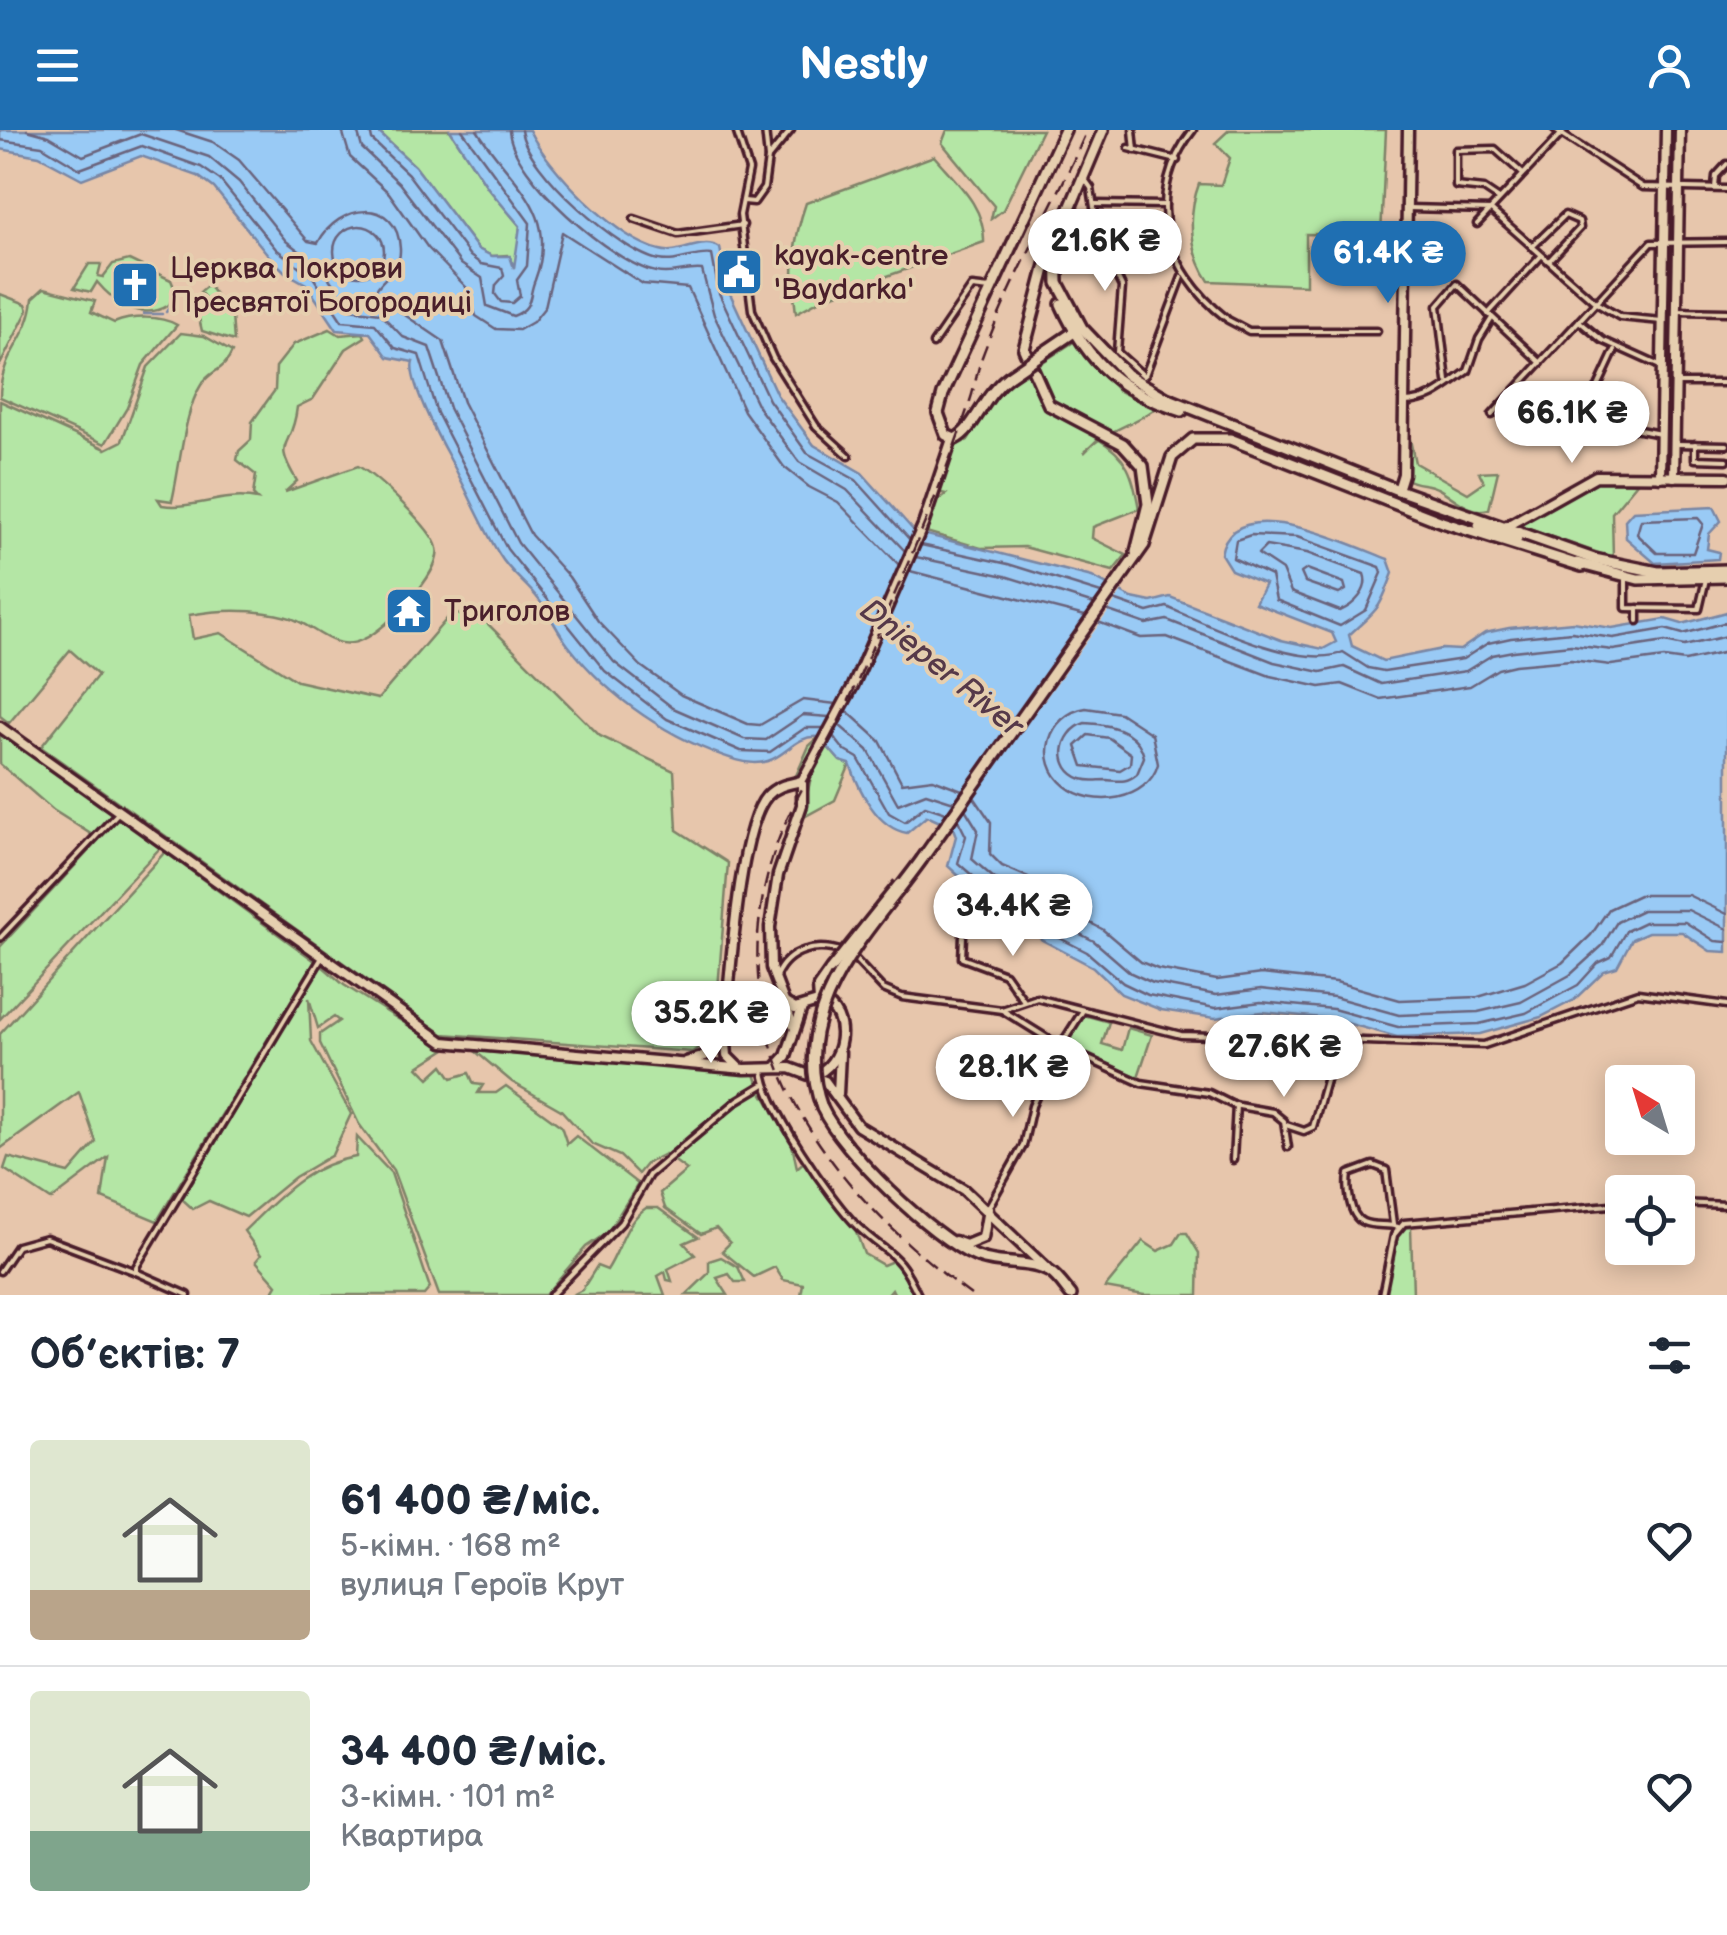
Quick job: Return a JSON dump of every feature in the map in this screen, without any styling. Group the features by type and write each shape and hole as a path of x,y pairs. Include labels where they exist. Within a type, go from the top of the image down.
{"main road":[{"path":"952,441 940,425 939,404 1064,130"},
{"path":"1104,130 1057,236 1024,349 1044,400 1123,444 1142,466 1148,504 1132,564"},
{"path":"1398,490 1403,474 1405,402 1408,130"},
{"path":"1660,478 1666,130"},
{"path":"1674,477 1680,130"},
{"path":"1057,236 1053,286 1079,332 1114,380 1144,400 1386,490 1398,490"},
{"path":"1079,332 1110,360 1142,380 1398,490 1626,574"},
{"path":"793,1025 774,981 769,956 774,896 802,804 801,781 853,686 923,525 952,441 962,435 987,394 1042,353 1079,332"},
{"path":"1050,1272 986,1260 948,1238 851,1152 822,1108 812,1066 820,1007 848,961 1132,564 1153,526 1172,456 1184,444 1208,436 1230,439 1442,522 1582,566 1626,574 1727,573"},
{"path":"1502,530 1592,477 1727,477"},
{"path":"1502,530 1582,566"},
{"path":"0,727 442,1042 745,1069 776,1067 830,1084 858,1126 952,1182 988,1209 1071,1295"},
{"path":"745,1069 727,1056 725,1030 740,896 758,814 772,792 801,781"},
{"path":"819,1000 818,987 830,970 922,859"},
{"path":"784,1002 792,1009 819,1000"},
{"path":"819,1000 834,1009 841,1039 838,1098"},
{"path":"776,1067 805,1005"},
{"path":"671,1063 705,1056 725,1030"},
{"path":"804,1073 826,1070 841,1039"},
{"path":"790,1043 804,1073"},
{"path":"948,1238 966,1244 983,1238 988,1209"}],"street":[{"path":"736,130 748,170 743,225 752,310 772,358 816,426 848,456"},
{"path":"744,201 754,202 762,192 768,158 765,130"},
{"path":"768,158 791,130"},
{"path":"1133,130 1132,149 1177,160"},
{"path":"1194,130 1177,160 1164,205 1170,242 1182,277 1227,320 1249,331 1377,331"},
{"path":"1555,130 1637,184 1727,188"},
{"path":"1477,224 1563,132"},
{"path":"1499,200 1484,189 1456,186 1456,150 1495,149 1523,174"},
{"path":"1715,188 1716,176 1727,164"},
{"path":"1082,177 1091,188 1098,239 1122,287 1117,352 1142,380"},
{"path":"1092,204 1164,205"},
{"path":"1408,208 1491,210 1596,304 1620,317 1662,322"},
{"path":"1532,246 1565,215 1579,221 1580,228 1548,262"},
{"path":"634,219 678,234 743,225"},
{"path":"1492,415 1651,243 1727,242"},
{"path":"1405,402 1426,399 1447,380 1468,371 1490,316 1541,256"},
{"path":"1144,400 1142,380 1160,345 1182,277"},
{"path":"1447,380 1438,306 1457,284 1541,363"},
{"path":"933,344 972,286 990,289"},
{"path":"1676,312 1727,312"},
{"path":"1579,322 1602,340 1662,367"},
{"path":"1583,419 1614,350"},
{"path":"1676,383 1727,383"},
{"path":"1518,388 1583,419 1661,434"},
{"path":"1674,444 1727,444"},
{"path":"1695,444 1695,459 1727,460"},
{"path":"1626,574 1626,608 1698,609 1698,576"},
{"path":"1638,608 1638,621"},
{"path":"0,938 118,813"},
{"path":"963,936 962,958 1005,974 1024,1001"},
{"path":"774,981 786,960 803,950 829,948 853,957 891,993 1002,1010 1060,1046 1141,1083 1209,1093 1236,1105 1273,1112 1286,1126 1304,1131 1313,1127 1337,1041"},
{"path":"769,956 786,960"},
{"path":"136,1272 142,1255 321,959"},
{"path":"1002,1010 1037,998 1165,1033 1484,1045 1539,1030 1578,1011 1638,994 1727,1005"},
{"path":"988,1209 1023,1146 1032,1106 1060,1046 1082,1012"},
{"path":"1235,1070 1242,1038"},
{"path":"762,1069 763,1085 798,1148 857,1226 900,1257 918,1295"},
{"path":"551,1295 622,1222 650,1175 738,1100 763,1085"},
{"path":"1232,1160 1236,1105"},
{"path":"1286,1126 1288,1147"},
{"path":"1382,1295 1396,1225 1386,1170 1373,1166 1349,1174 1348,1191 1358,1218 1368,1224 1396,1225 1605,1205"},
{"path":"1695,1204 1727,1205"},
{"path":"0,1271 18,1246 46,1238 188,1295"}],"green space":[{"path":"376,130 450,130 488,188 520,226 516,267 512,268 507,255 492,256 478,249 415,166"},
{"path":"947,130 1042,130 1003,210 991,219 994,206 942,143"},
{"path":"1229,130 1386,130 1381,235 1306,234 1306,285 1209,281 1194,246 1193,209 1199,184 1221,185 1230,158 1215,143"},
{"path":"934,156 975,206 984,242 822,299 796,313 794,257 806,203"},
{"path":"129,260 171,280 176,292 169,305 148,312 119,302 97,282 91,292 74,288 89,264 101,264 98,276 103,277 113,264"},
{"path":"208,285 232,316 234,341 202,331 198,314 209,303 200,292"},
{"path":"44,288 95,301 91,312 114,323 146,318 177,325 143,365 127,408 105,444 0,397 5,369 27,325 33,298"},
{"path":"0,294 26,304 28,310 0,365"},
{"path":"330,329 340,335 363,333 365,337 346,349 313,399 297,407 284,451 297,481 285,492 358,466 403,504 433,539 437,548 431,571 386,624 353,643 333,641 287,617 238,611 189,615 193,639 221,633 297,681 378,699 451,614 480,616 600,736 674,771 677,830 728,863 714,1039 692,1052 443,1034 41,747 98,675 70,650 9,723 0,716 0,401 106,449 122,441 148,367 181,333 204,336 232,352 195,396 172,501 158,499 162,505 174,506 232,498 257,499 253,495 256,475 237,460 239,451 251,440 252,422 275,390 276,367 294,344"},
{"path":"1075,341 1117,390 1155,409 1099,440 1127,468 1139,509 1093,527 1092,538 1126,555 1113,571 1024,547 981,548 926,532 936,502 946,494 938,492 955,446 968,440 994,394"},
{"path":"1406,420 1415,463 1468,493 1484,482 1479,472 1498,471 1489,509 1468,507 1437,488 1406,479"},
{"path":"1593,481 1637,483 1612,513 1613,558 1517,525"},
{"path":"0,731 114,813 94,836 53,810 0,764"},
{"path":"819,737 840,761 850,764 835,800 802,818 811,777 802,771 795,778 809,746"},
{"path":"120,817 160,848 0,1019 0,947"},
{"path":"165,852 315,961 157,1221 102,1198 108,1157 51,1200 4,1169 8,1157 69,1173 96,1142 79,1092 0,1149 0,1034"},
{"path":"321,965 344,985 446,1049 418,1067 429,1078 443,1065 452,1078 469,1073 474,1084 483,1085 478,1093 496,1093 506,1086 561,1126 567,1144 576,1136 638,1184 608,1232 586,1247 545,1295 439,1295 393,1170 359,1124 320,1043 320,1034 339,1021 334,1017 318,1028 309,998 311,1041 351,1114 332,1155 295,1177 246,1217 209,1201 193,1209 182,1199"},
{"path":"1084,1015 1109,1022 1102,1044 1122,1050 1128,1028 1152,1035 1138,1077 1064,1045"},
{"path":"475,1051 755,1074 791,1140 797,1168 807,1159 852,1220 864,1254 883,1265 895,1260 914,1295 895,1295 892,1289 887,1295 801,1295 803,1284 783,1280 775,1267 754,1277 722,1251 730,1243 716,1228 701,1234 665,1208 660,1193 687,1170 665,1154 647,1163 638,1174 620,1156 592,1144 561,1110 512,1082"},
{"path":"357,1137 391,1173 430,1288 424,1295 271,1295 277,1285 256,1261 261,1255 244,1231 308,1175 356,1157"},
{"path":"646,1208 658,1208 698,1237 684,1243 695,1255 668,1269 672,1281 667,1280 665,1272 658,1276 665,1295 572,1295 582,1290 597,1266 607,1270 628,1229"},
{"path":"1411,1227 1413,1295 1383,1295 1396,1235 1401,1228"},
{"path":"1181,1233 1187,1233 1199,1253 1198,1295 1144,1295 1105,1288 1143,1241 1158,1251 1174,1244"},
{"path":"721,1257 738,1267 745,1282 735,1282 729,1274 717,1278 728,1295 686,1295 709,1273 709,1261"}],"water":[{"name":"Dnieper River","path":"0,130 376,130 415,166 478,249 492,256 510,256 514,268 520,226 488,188 450,130 529,130 567,182 624,233 660,250 676,251 706,244 720,248 728,289 777,395 814,445 862,473 915,532 1092,577 1132,598 1151,602 1170,597 1281,640 1323,649 1336,642 1332,633 1255,603 1265,584 1231,570 1221,554 1230,535 1247,525 1295,526 1388,559 1393,573 1380,603 1349,635 1352,646 1383,661 1442,649 1460,650 1485,633 1509,628 1573,622 1612,628 1665,619 1682,624 1727,612 1727,952 1710,951 1682,932 1648,932 1632,939 1617,967 1604,971 1574,1000 1541,1017 1480,1034 1397,1037 1332,1019 1262,1012 1215,1018 1161,1010 1121,994 1093,967 1042,940 1006,908 984,899 948,866 956,836 953,828 927,816 907,833 887,824 864,796 850,764 840,761 819,737 799,741 765,762 736,760 665,729 622,700 568,645 539,600 499,554 426,410 415,382 413,362 388,357 370,333 337,330 306,284 285,272 269,256 214,188 198,176 141,156 82,179 39,156 0,149"},
{"path":"1714,507 1721,521 1709,534 1707,549 1719,552 1718,559 1655,563 1626,538 1625,520 1633,511"}],"pier":[{"path":"1114,583 1124,588 1111,608 949,832 941,827"}],"waterway":[{"path":"166,312 177,297"},
{"path":"144,314 162,314"}],"railway":[{"path":"971,1295 919,1254 872,1208 831,1160 797,1107 773,1051 759,991 759,927 772,859 784,826 858,680 946,470 993,328 1087,130"}],"place":[{"name":"kayak-centre 'Baydarka'","path":"739,272"},
{"name":"Церква Покрови Пресвятої Богородиці","path":"135,285"},
{"name":"Триголов","path":"409,611"}]}
